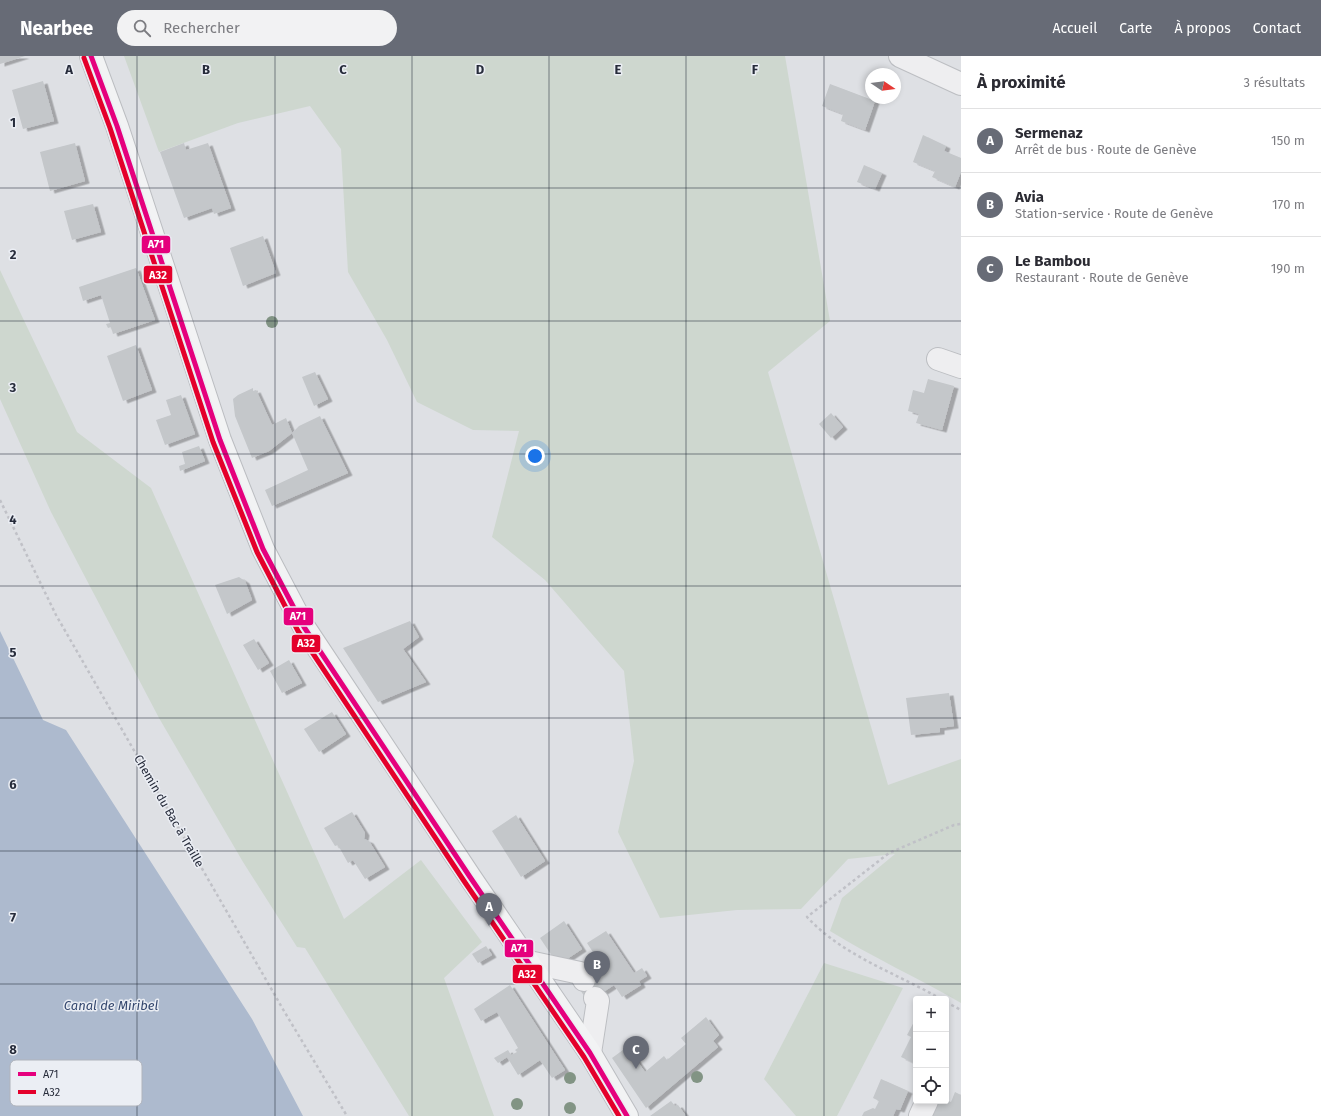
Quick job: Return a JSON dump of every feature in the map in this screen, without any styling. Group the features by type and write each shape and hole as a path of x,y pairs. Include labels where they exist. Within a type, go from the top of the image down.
{"main road":[{"path":"91,56 119,133 220,440 263,549 304,627 590,1053 627,1116"}],"street":[{"path":"900,56 961,84"},
{"path":"938,359 961,367"},
{"path":"529,962 580,974 598,1001 590,1053"},
{"path":"920,1116 926,1104"}],"path":[{"name":"Chemin du Bac à Traille","path":"0,500 56,615 284,1012 347,1116"},
{"path":"935,996 843,948 821,932 807,918 889,853 954,825 961,824"},
{"path":"949,1004 961,1010"}],"shaded area":[{"path":"124,56 785,56 830,321 768,372 888,785 961,759 961,1003 862,950 830,931 842,898 895,854 848,859 801,909 737,910 660,918 618,832 634,761 624,671 545,580 492,537 519,431 473,430 417,402 387,340 348,272 341,149 310,106 238,123 159,152"},
{"path":"0,270 77,432 151,488 344,919 421,860 482,942 444,978 494,1116 409,1116 305,948 297,947 243,862 159,718 51,512 0,399"},
{"path":"824,963 903,988 837,1116 796,1116 764,1079"}],"water":[{"name":"Canal de Miribel","path":"0,631 43,720 66,730 252,1019 303,1116 0,1116"}],"building":[{"path":"0,56 25,56 0,64"},
{"path":"43,81 54,121 23,129 12,90"},
{"path":"830,84 865,97 865,104 874,104 865,130 841,121 843,114 822,106"},
{"path":"923,135 946,146 944,151 961,158 961,172 955,187 932,177 935,171 913,162"},
{"path":"75,143 85,181 50,191 40,152"},
{"path":"184,143 186,150 208,143 231,208 214,214 212,208 184,218 160,152"},
{"path":"864,165 882,173 875,189 857,182"},
{"path":"93,204 101,232 72,240 64,211"},
{"path":"263,236 276,273 243,286 230,248"},
{"path":"136,268 155,320 113,334 111,327 108,328 106,324 110,323 101,295 83,301 79,287"},
{"path":"136,345 152,390 123,401 107,356"},
{"path":"315,372 328,399 314,406 302,377"},
{"path":"928,379 954,386 942,430 916,423 919,414 908,411 913,390 924,393"},
{"path":"253,388 253,391 256,390 272,425 286,418 292,433 269,451 252,458 235,416 233,399"},
{"path":"181,395 195,434 165,445 156,420 171,415 166,400"},
{"path":"831,413 843,427 831,438 819,424"},
{"path":"320,416 348,473 272,506 265,490 308,470 292,433 299,426"},
{"path":"199,446 205,461 180,471 179,466 185,464 182,452"},
{"path":"239,577 245,581 252,600 227,614 215,585"},
{"path":"410,621 419,637 403,649 426,682 378,702 343,648"},
{"path":"254,639 269,663 258,670 243,645"},
{"path":"289,660 302,683 282,693 270,671"},
{"path":"949,693 954,726 940,728 940,732 911,735 906,698"},
{"path":"332,712 346,734 319,752 304,729"},
{"path":"352,812 365,833 364,839 369,841 385,867 365,879 353,860 348,863 338,845 335,846 324,828"},
{"path":"516,815 545,861 521,877 492,831"},
{"path":"564,921 582,949 558,965 540,938"},
{"path":"606,931 634,973 642,968 647,976 639,981 641,985 622,997 614,985 588,1002 577,985 603,968 587,943"},
{"path":"486,946 492,955 478,963 472,954"},
{"path":"510,985 565,1070 552,1078 540,1060 518,1075 507,1057 498,1063 494,1058 508,1050 511,1055 517,1052 515,1050 518,1048 497,1012 481,1021 474,1009"},
{"path":"706,1017 719,1035 713,1041 718,1047 646,1108 612,1058 627,1047 645,1072 664,1056 667,1060 686,1044 681,1038"},
{"path":"913,1024 913,1063 901,1057 911,1037 907,1035"},
{"path":"881,1079 908,1091 900,1110 896,1109 893,1116 862,1116 864,1112 873,1108 875,1109 879,1101 873,1098"},
{"path":"955,1092 961,1095 961,1116 930,1116 936,1104 949,1104 949,1101 951,1102"},
{"path":"671,1101 675,1106 678,1105 686,1116 650,1116"}],"transit line":[{"name":"A71","path":"91,56 117,126 220,440 263,549 304,627 470,877 590,1053 627,1116"},
{"name":"A32","path":"84,58 110,128 213,442 257,552 298,631 464,881 584,1057 619,1116"}],"place":[{"name":"Sermenaz","path":"489,926"},
{"name":"Avia","path":"597,984"},
{"name":"Le Bambou","path":"636,1069"}]}
